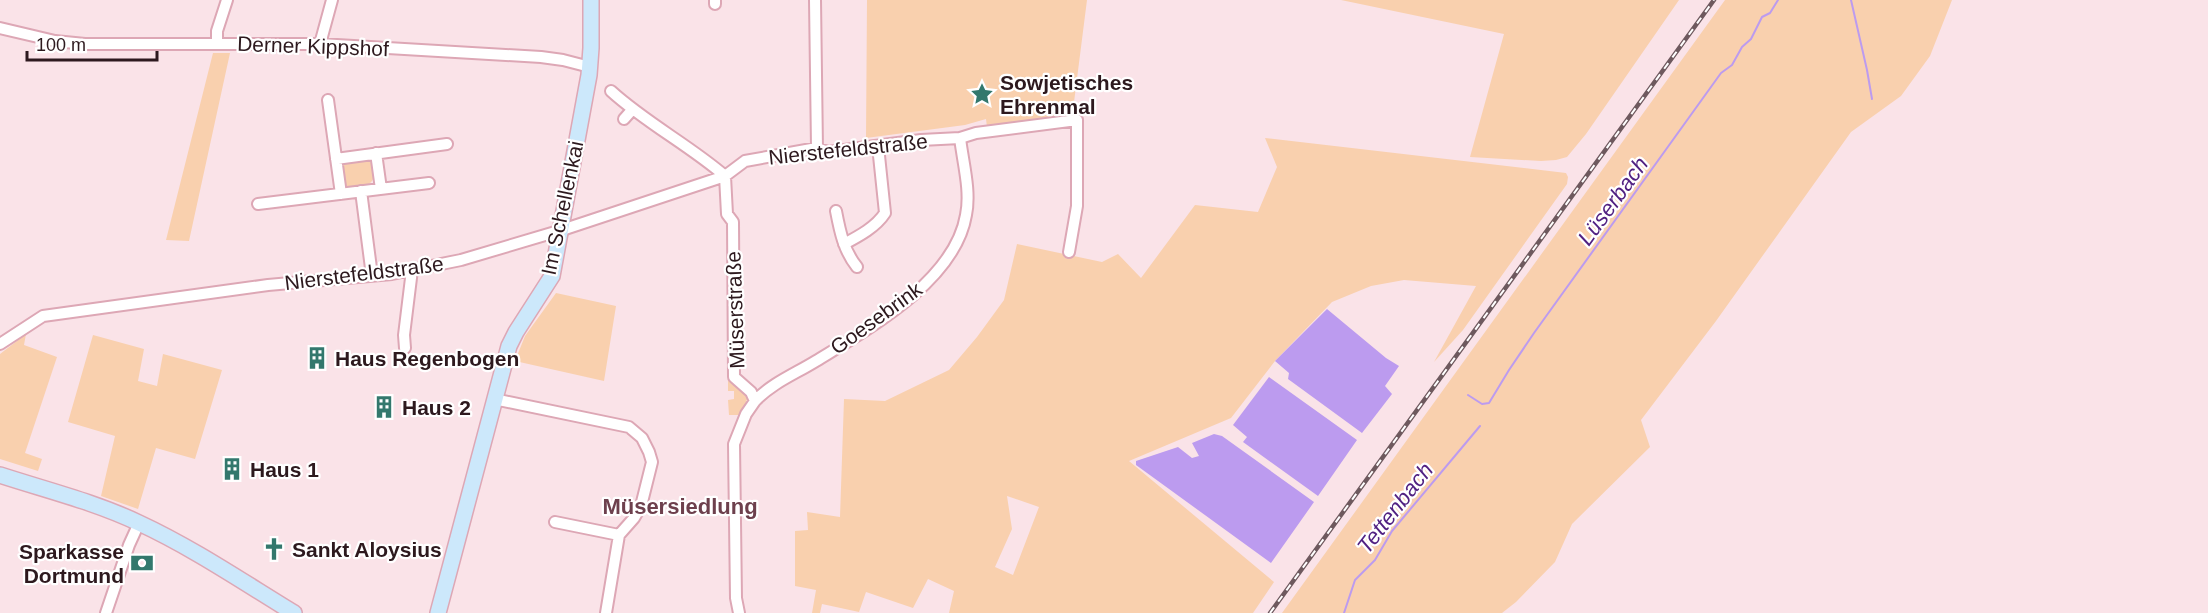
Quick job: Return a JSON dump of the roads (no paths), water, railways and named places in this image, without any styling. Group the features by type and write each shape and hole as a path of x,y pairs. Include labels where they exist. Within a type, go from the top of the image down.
{"street":[{"path":"217,44 217,31 227,0"},
{"path":"320,44 332,0"},
{"name":"Im Schellenkai","path":"438,613 509,346 552,276 590,68 591,0"},
{"path":"815,0 817,148"},
{"name":"Derner Kippshof","path":"0,28 66,43 320,44 524,56 562,60 590,68"},
{"path":"611,91 632,110 725,176"},
{"path":"328,100 341,194"},
{"path":"624,119 632,110"},
{"name":"Nierstefeldstraße","path":"0,344 30,323 47,315 268,285 372,276 461,260 562,230 725,176 745,160 817,148 828,152 921,140 960,138 976,133 1077,120 1077,206 1069,252"},
{"name":"Goesebrink","path":"755,401 767,388 848,341 894,310 938,270 952,253 963,232 967,214 968,198 960,138"},
{"path":"336,159 447,144"},
{"path":"844,244 881,220 885,213 878,146"},
{"path":"376,153 381,189"},
{"name":"Müserstraße","path":"725,176 727,214 732,222 734,376 751,392 755,401"},
{"path":"258,204 429,183"},
{"path":"361,191 372,276"},
{"path":"836,212 849,258 857,267"},
{"path":"405,348 404,335 412,270"},
{"path":"494,399 629,427 642,438 652,462 641,506 619,535 606,613"},
{"path":"739,613 736,598 734,444 746,414 755,401"},
{"path":"0,475 139,523 179,544 294,613"},
{"path":"555,522 619,535"},
{"path":"106,613 129,545 139,523"}],"waterway":[{"name":"Lüserbach","path":"1468,395 1482,404 1489,403 1534,333 1721,73 1732,65 1742,47 1751,39 1762,17 1770,13 1778,0"},
{"path":"1851,0 1872,99"},
{"name":"Tettenbach","path":"1344,613 1355,580 1375,560 1392,531 1480,426"}],"railway":[{"path":"1270,613 1714,0"}],"place":[{"name":"Sowjetisches Ehrenmal","path":"982,94"},
{"name":"Haus Regenbogen","path":"317,358"},
{"name":"Haus 2","path":"384,407"},
{"name":"Haus 1","path":"232,469"},
{"name":"Sankt Aloysius","path":"274,549"},
{"name":"Sparkasse Dortmund","path":"142,563"}],"district":[{"name":"Müsersiedlung","path":"680,506"}]}
